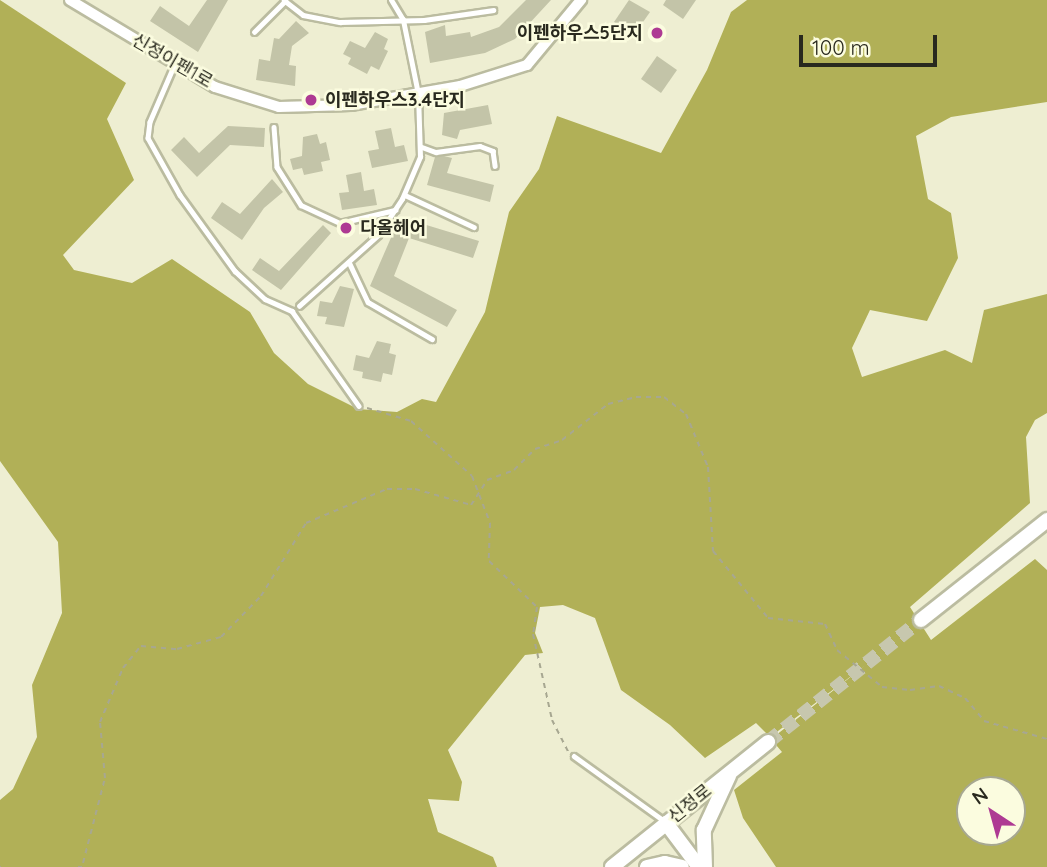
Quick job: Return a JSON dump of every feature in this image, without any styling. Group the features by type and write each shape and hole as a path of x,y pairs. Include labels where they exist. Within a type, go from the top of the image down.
{"main road":[{"path":"921,620 1047,520"},
{"name":"신정로","path":"612,867 768,742"},
{"path":"705,867 704,830 733,770"},
{"path":"666,822 699,867"},
{"path":"646,867 665,863 682,867"}],"street":[{"name":"신정이펜1로","path":"70,0 215,87 279,107 351,105 418,94 527,65 581,0"}],"lane":[{"path":"299,306 350,264 396,210 405,195 422,147 418,94 403,20 391,0"},
{"path":"254,32 285,1 313,19 403,20 493,10"},
{"path":"175,63 150,122 148,138 180,195 235,271 265,299 292,311 359,406"},
{"path":"274,127 277,167 301,205 340,223 396,210"},
{"path":"422,147 436,152 480,146 493,150 495,166"},
{"path":"405,195 474,226"},
{"path":"350,264 368,302 432,339"},
{"path":"574,756 666,822"}],"path":[{"path":"83,863 106,778 100,722 123,668 141,646 177,649 221,637 261,596 306,523 387,489 415,489 471,505 487,480 514,470 535,449 562,440 608,404 664,397 686,414 700,439 708,467 713,551 768,618 825,624 837,650 882,687 910,690 939,686 965,698 984,721 1047,739"},
{"path":"359,406 411,421 472,476 490,523 489,561 537,607 533,634 552,720 558,740 574,756"}],"shaded area":[{"path":"0,0 126,83 107,119 134,180 63,255 74,270 132,283 172,259 250,312 274,353 308,384 358,409 397,412 422,399 436,402 485,312 509,212 539,169 557,116 661,153 707,70 731,12 747,0 1047,0 1047,102 951,117 916,136 928,199 951,213 958,258 927,321 870,310 852,348 862,377 945,350 972,363 984,310 1047,294 1047,413 1035,420 1026,437 1030,503 910,607 931,640 1035,559 1047,570 1047,867 776,867 743,818 734,790 782,752 771,739 866,665 770,737 756,723 705,758 670,725 621,690 595,618 563,605 540,607 535,633 543,653 525,655 448,750 462,782 459,801 428,799 438,832 493,857 497,867 0,867 0,800 13,789 37,737 32,685 62,613 58,542 0,461"}],"building":[{"path":"207,0 228,0 198,52 150,21 160,6 189,26"},
{"path":"526,0 551,0 515,39 485,53 430,63 425,32 445,25 446,36 470,32 471,37 499,27"},
{"path":"629,0 650,12 634,35 614,22"},
{"path":"666,0 696,0 683,19 663,5"},
{"path":"296,21 309,33 292,46 289,65 296,66 295,86 256,80 259,59 270,61 274,38 279,39"},
{"path":"375,32 388,39 384,49 388,51 379,70 371,66 367,74 348,64 351,58 343,54 350,41 365,48"},
{"path":"657,56 677,70 661,93 641,79"},
{"path":"488,105 492,124 460,130 457,139 442,135 444,113"},
{"path":"228,126 265,128 264,147 230,145 197,177 171,150 184,137 199,153"},
{"path":"391,128 395,147 404,145 408,161 372,168 368,151 379,149 375,131"},
{"path":"317,134 320,144 326,142 330,160 321,162 323,171 304,175 302,168 293,170 290,159 302,156 303,137"},
{"path":"435,157 452,158 447,173 494,185 490,202 427,185"},
{"path":"361,172 364,191 374,189 377,205 342,210 339,193 349,192 346,175"},
{"path":"272,179 283,192 264,208 242,240 211,218 222,202 240,214"},
{"path":"400,217 479,241 473,258 409,238 394,276 457,310 447,327 370,286"},
{"path":"323,225 331,233 281,290 252,270 260,258 279,271"},
{"path":"340,286 354,289 344,327 325,324 327,317 317,316 320,301 332,303"},
{"path":"377,341 391,344 389,353 396,355 392,375 383,373 381,382 362,378 363,372 353,370 356,355 369,358"}],"tunnel":[{"path":"768,742 921,620"}],"place":[{"name":"이펜하우스5단지","path":"657,33"},
{"name":"이펜하우스3.4단지","path":"311,100"},
{"name":"다올헤어","path":"346,228"}]}
